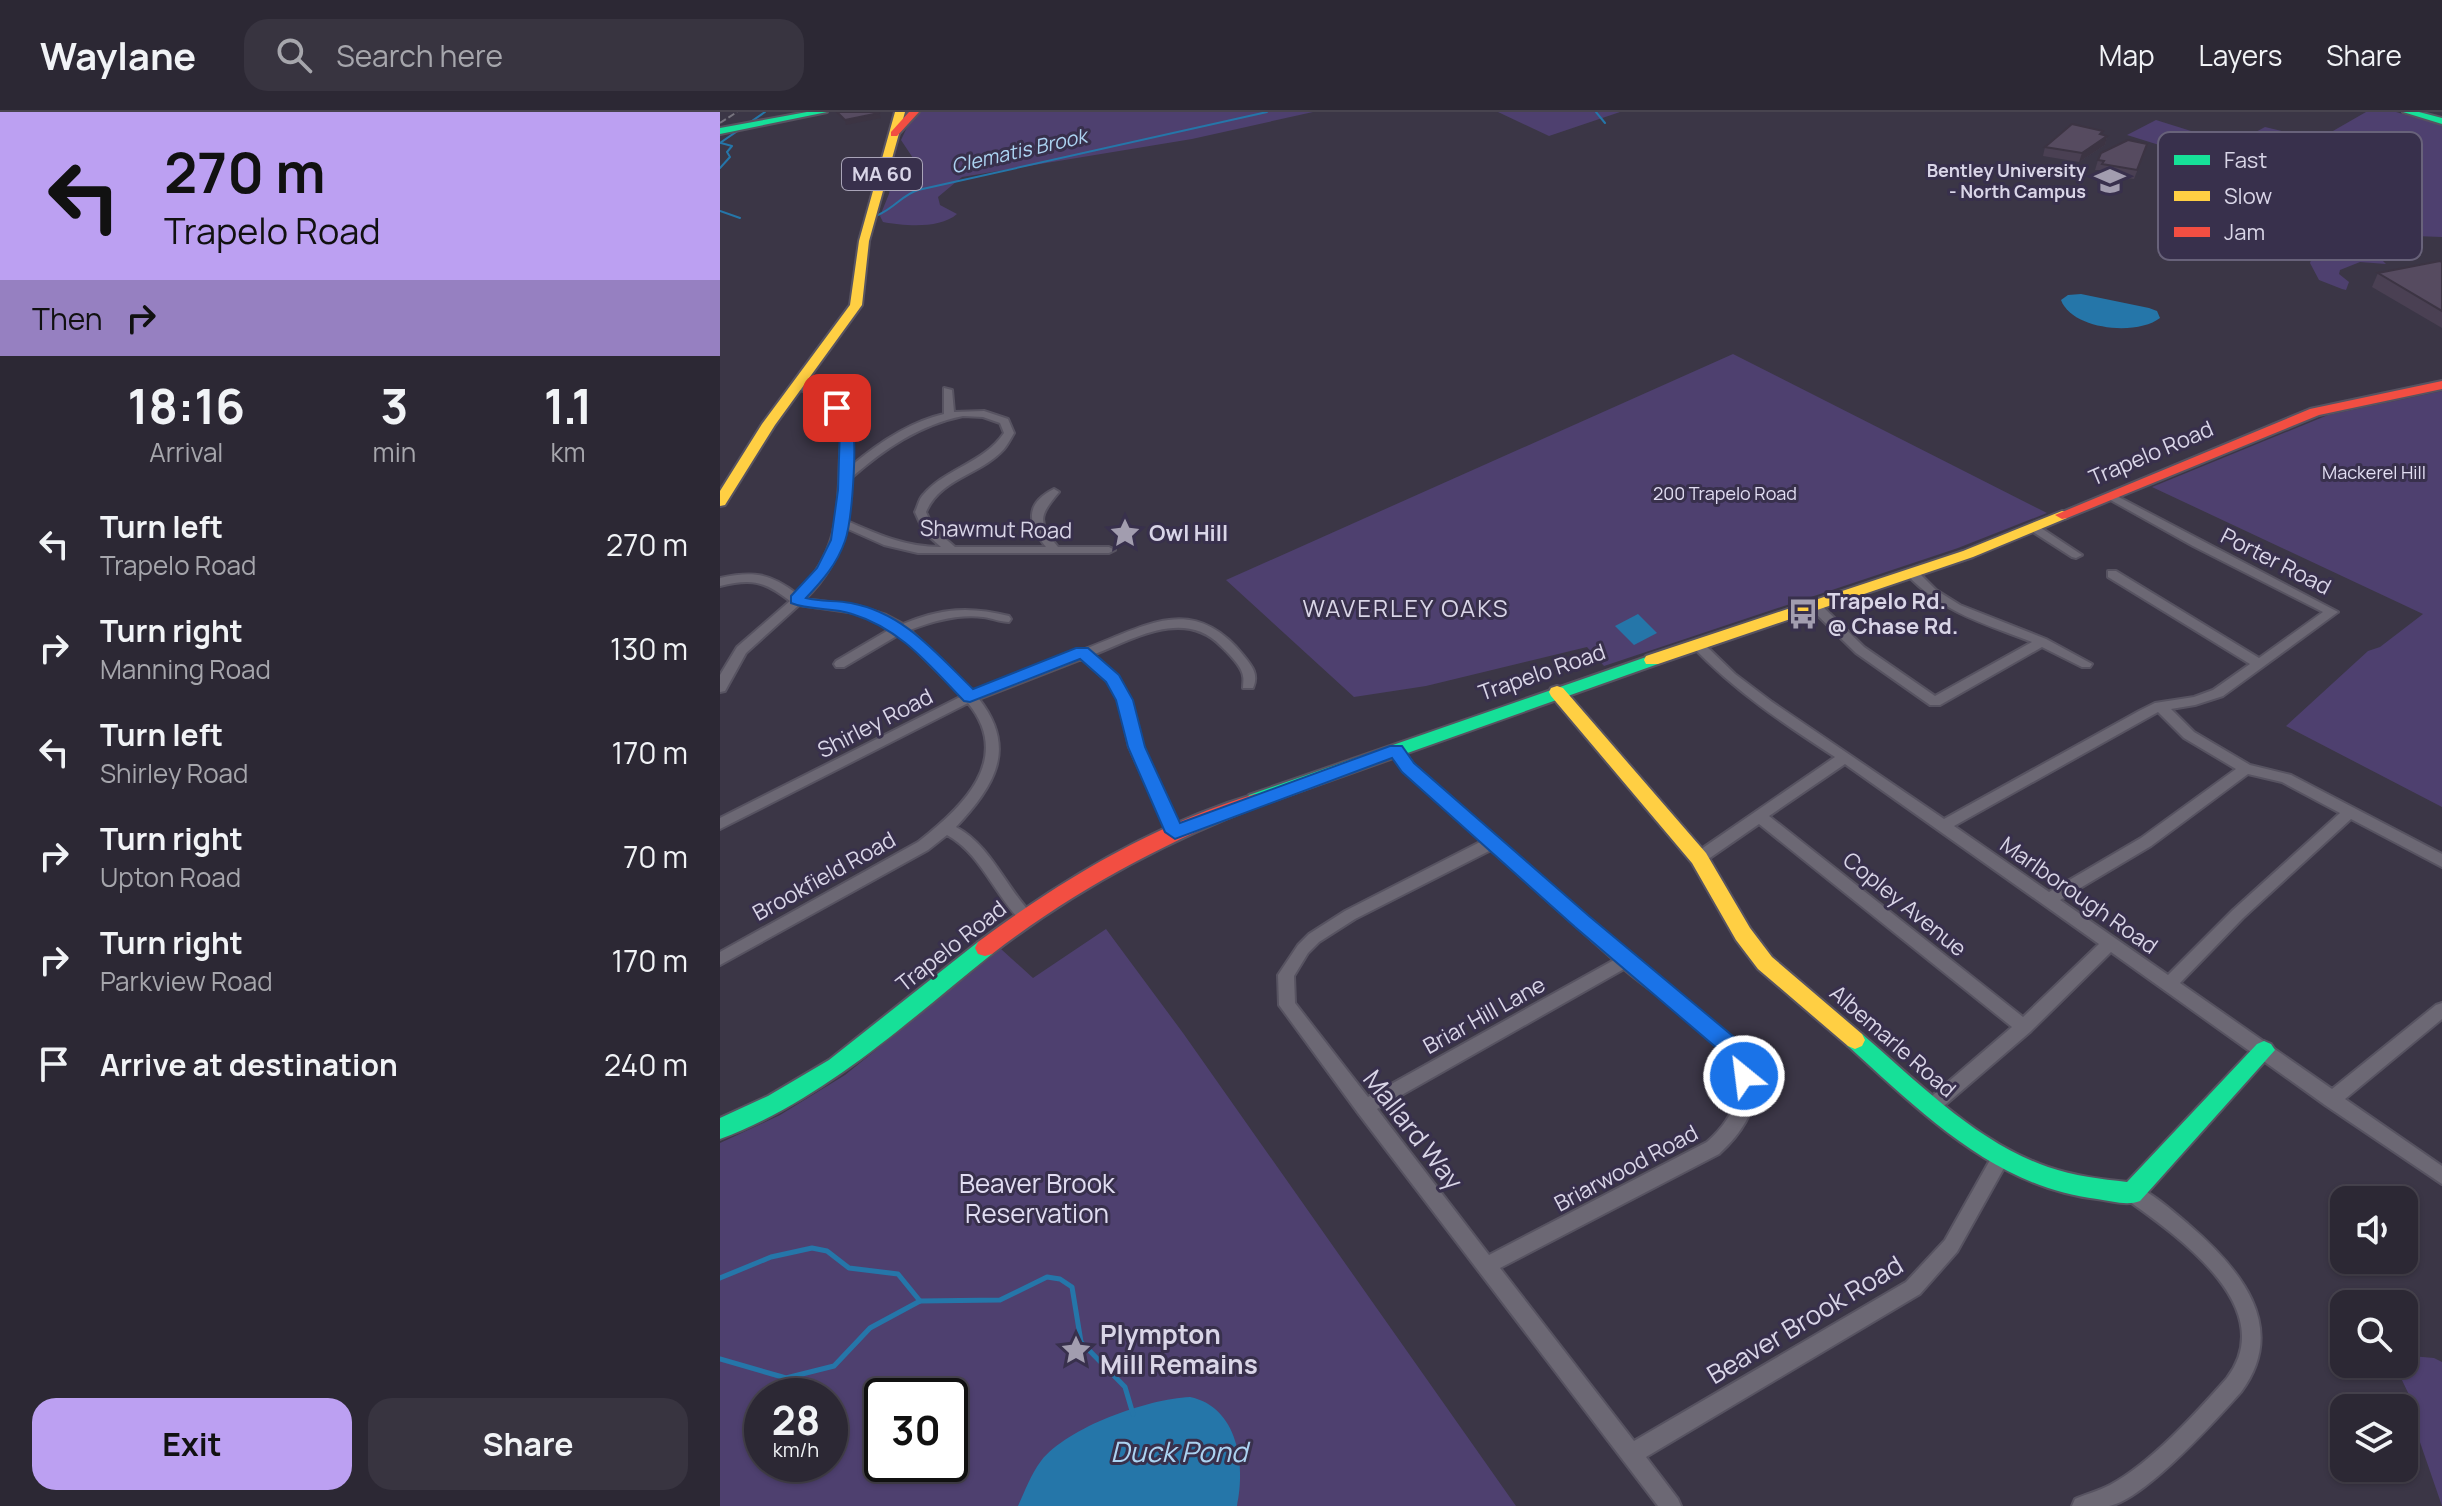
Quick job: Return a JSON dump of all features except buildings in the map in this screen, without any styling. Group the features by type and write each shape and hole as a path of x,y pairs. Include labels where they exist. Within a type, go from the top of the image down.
{"main road":[{"path":"730,130 822,112"},
{"name":"MA 60","path":"720,502 769,424 858,301 860,256 900,112"},
{"path":"894,134 914,112"},
{"path":"2408,112 2442,121"},
{"name":"Trapelo Road","path":"720,1129 776,1103 837,1066 1026,917 1098,870 1175,832 1557,692 1912,573 2034,528 2315,412 2442,385"},
{"name":"Albemarle Road","path":"1557,692 1699,858 1743,934 1765,963 1976,1144 2000,1159 2093,1190 2132,1193"},
{"path":"2132,1193 2264,1050"}],"street":[{"path":"720,688 735,655 824,570 838,540 846,476 847,427 844,416 830,401 798,386"},
{"path":"947,390 949,416"},
{"path":"846,476 891,440 949,416 992,416 1004,421 1009,429 1008,438 1000,448 943,483 924,505 922,518 927,531 953,551"},
{"path":"1054,492 1040,505 1035,518 1038,529 1055,550"},
{"name":"Porter Road","path":"1943,826 2160,706 2195,701 2218,693 2332,612 2111,496"},
{"name":"Shawmut Road","path":"841,522 903,548 953,551 1109,550"},
{"path":"2034,528 2076,555"},
{"path":"1912,573 1932,593 1956,608 2042,642 2086,664"},
{"path":"2112,574 2258,663"},
{"name":"Brookfield Road","path":"720,582 745,577 765,579 808,604 864,611 901,629 970,697 987,717 994,733 993,760 980,789 946,828 923,846 720,959"},
{"path":"1814,605 1860,650 1935,702 2042,642"},
{"path":"840,664 901,629 967,613 987,613 1005,619"},
{"name":"Shirley Road","path":"720,824 970,697 1082,652 1163,624 1192,622 1219,636 1248,670 1248,685"},
{"name":"Marlborough Road","path":"1697,644 1738,685 2442,1176"},
{"path":"1082,652 1113,679 1125,700 1136,747 1175,832"},
{"path":"2160,706 2189,735 2246,769 2286,778 2442,861"},
{"name":"Briarwood Road","path":"1396,750 1408,767 1626,961 1713,1031 1735,1054 1746,1088 1741,1115 1734,1128 1713,1148 1486,1266"},
{"path":"1699,858 1845,757"},
{"path":"2049,899 2169,827 2246,769"},
{"path":"2168,985 2238,914 2351,811"},
{"name":"Copley Avenue","path":"1759,816 2024,1027"},
{"path":"946,828 969,844 1007,899 1026,917"},
{"name":"Mallard Way","path":"1493,842 1328,928 1303,949 1286,975 1284,989 1291,1013 1671,1506"},
{"path":"1932,1106 2024,1027 2110,943"},
{"name":"Briar Hill Lane","path":"1364,1108 1626,961"},
{"path":"2331,1100 2442,1010"},
{"name":"Beaver Brook Road","path":"1632,1454 1913,1288 1951,1246 2000,1159"},
{"path":"2082,1506 2122,1490 2157,1466 2242,1373 2250,1349 2249,1319 2228,1276 2191,1238 2132,1193"}],"green space":[{"path":"921,112 1313,112 1192,139 962,177 938,197 940,205 957,214 950,219 922,225 883,222 880,216 892,176 913,158 901,140 909,123"},
{"path":"1498,112 1620,112 1549,136"},
{"path":"2366,112 2396,112 2442,125 2442,237 2422,236 2422,132 2331,132"},
{"path":"2156,120 2194,132 2158,132 2158,145 2127,135"},
{"path":"2265,127 2286,132 2256,132"},
{"path":"2311,260 2382,260 2386,264 2360,262 2340,270 2339,274 2349,282 2346,290 2319,280"},
{"name":"200 Trapelo Road","path":"1733,354 2047,513 1958,548 1604,666 1587,647 1426,686 1354,697 1226,580"},
{"name":"Mackerel Hill","path":"2442,391 2442,807 2286,726 2368,651 2380,647 2423,614 2152,487 2328,415"},
{"name":"Beaver Brook Reservation","path":"1106,929 1183,1033 1516,1506 720,1506 720,1143 780,1115 845,1075 1001,949 1033,978"},
{"path":"2418,1357 2442,1362 2442,1506 2418,1436 2418,1394 2409,1394 2401,1378 2418,1378"}],"water":[{"path":"2081,294 2149,308 2157,311 2160,318 2136,327 2091,324 2067,310 2061,300 2068,295"},
{"path":"1638,614 1657,633 1634,645 1615,626"},
{"name":"Duck Pond","path":"1190,1397 1219,1412 1235,1440 1240,1473 1237,1506 1018,1506 1041,1461 1070,1437 1131,1409"}],"waterway":[{"path":"720,143 765,112"},
{"name":"Clematis Brook","path":"878,215 918,190 1267,112"},
{"path":"1596,112 1605,123"},
{"name":"Clematis Brook","path":"720,168 730,157 727,152 732,146 721,143"},
{"name":"Clematis Brook","path":"720,211 740,218"},
{"path":"720,1278 771,1257 812,1248 827,1251 849,1268 898,1274 920,1301"},
{"path":"920,1301 1000,1300 1047,1277 1060,1279 1072,1287 1081,1342 1125,1387 1133,1414"},
{"path":"720,1359 786,1378 834,1366 870,1328 920,1301"}],"railway":[{"path":"720,123 737,112"}],"traffic: fast":[{"path":"720,131 822,112"},
{"path":"2408,112 2442,121"},
{"path":"1255,800 1652,660"},
{"path":"720,1129 776,1103 837,1066 985,948"},
{"path":"1855,1040 1949,1121 1979,1144 2011,1162 2047,1177 2086,1187 2132,1193 2264,1050"}],"traffic: slow":[{"path":"720,502 769,424 856,305 864,241 900,112"},
{"path":"1652,660 1968,554 2062,515"},
{"path":"1557,692 1699,858 1743,934 1765,963 1855,1040"}],"traffic: jam":[{"path":"894,134 914,112"},
{"path":"2062,515 2315,412 2442,385"},
{"path":"985,948 1048,902 1114,863 1183,829 1255,800"}],"place":[{"name":"Bentley University - North Campus","path":"2110,181"},
{"name":"Owl Hill","path":"1125,533"},
{"name":"Trapelo Rd. @ Chase Rd.","path":"1803,614"},
{"name":"Plympton Mill Remains","path":"1076,1350"}],"district":[{"name":"WAVERLEY OAKS","path":"1406,609"}],"route":[{"path":"837,408 844,416 847,427 845,490 838,540 824,570 796,599 808,604 849,607 887,620 901,629 970,697 1082,652 1113,679 1125,700 1136,747 1175,832 1396,750 1408,767 1646,978 1727,1043 1744,1076"}]}
